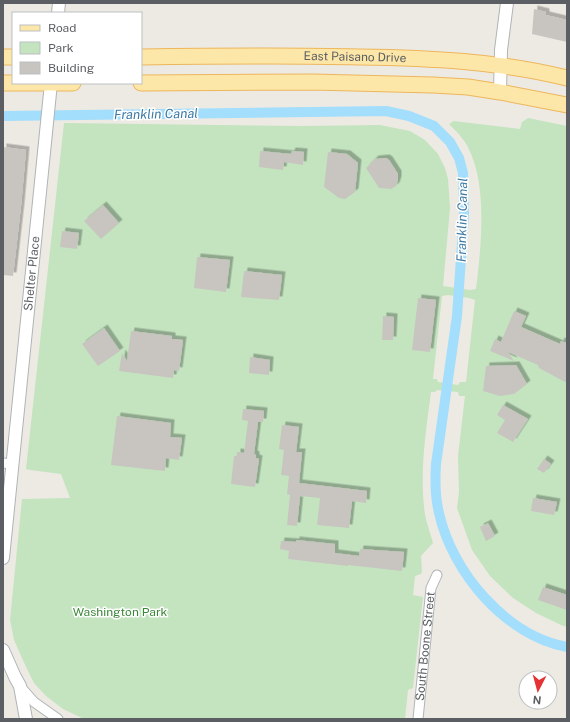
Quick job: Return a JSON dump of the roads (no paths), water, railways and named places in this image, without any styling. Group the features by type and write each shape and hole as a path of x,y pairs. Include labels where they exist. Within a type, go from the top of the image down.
{"main road":[{"name":"East Paisano Drive","path":"142,57 314,56 447,59 521,68 567,78"},
{"path":"142,83 313,82 433,85 500,92 567,105"}],"street":[{"path":"500,92 507,3"},
{"name":"Shelter Place","path":"3,558 7,464 51,84"},
{"name":"South Boone Street","path":"418,719 431,588 437,575"},
{"path":"3,650 12,672 20,686 34,702 58,719"},
{"path":"20,686 26,719"}],"waterway":[{"name":"Franklin Canal","path":"3,116 386,111 409,116 434,126 450,142 459,158 463,173 464,215 457,316 436,464 435,476 439,513 446,535 456,557 469,578 485,598 503,615 523,630 545,641 567,647"}],"park label":[{"name":"Washington Park","path":"120,612"}]}
